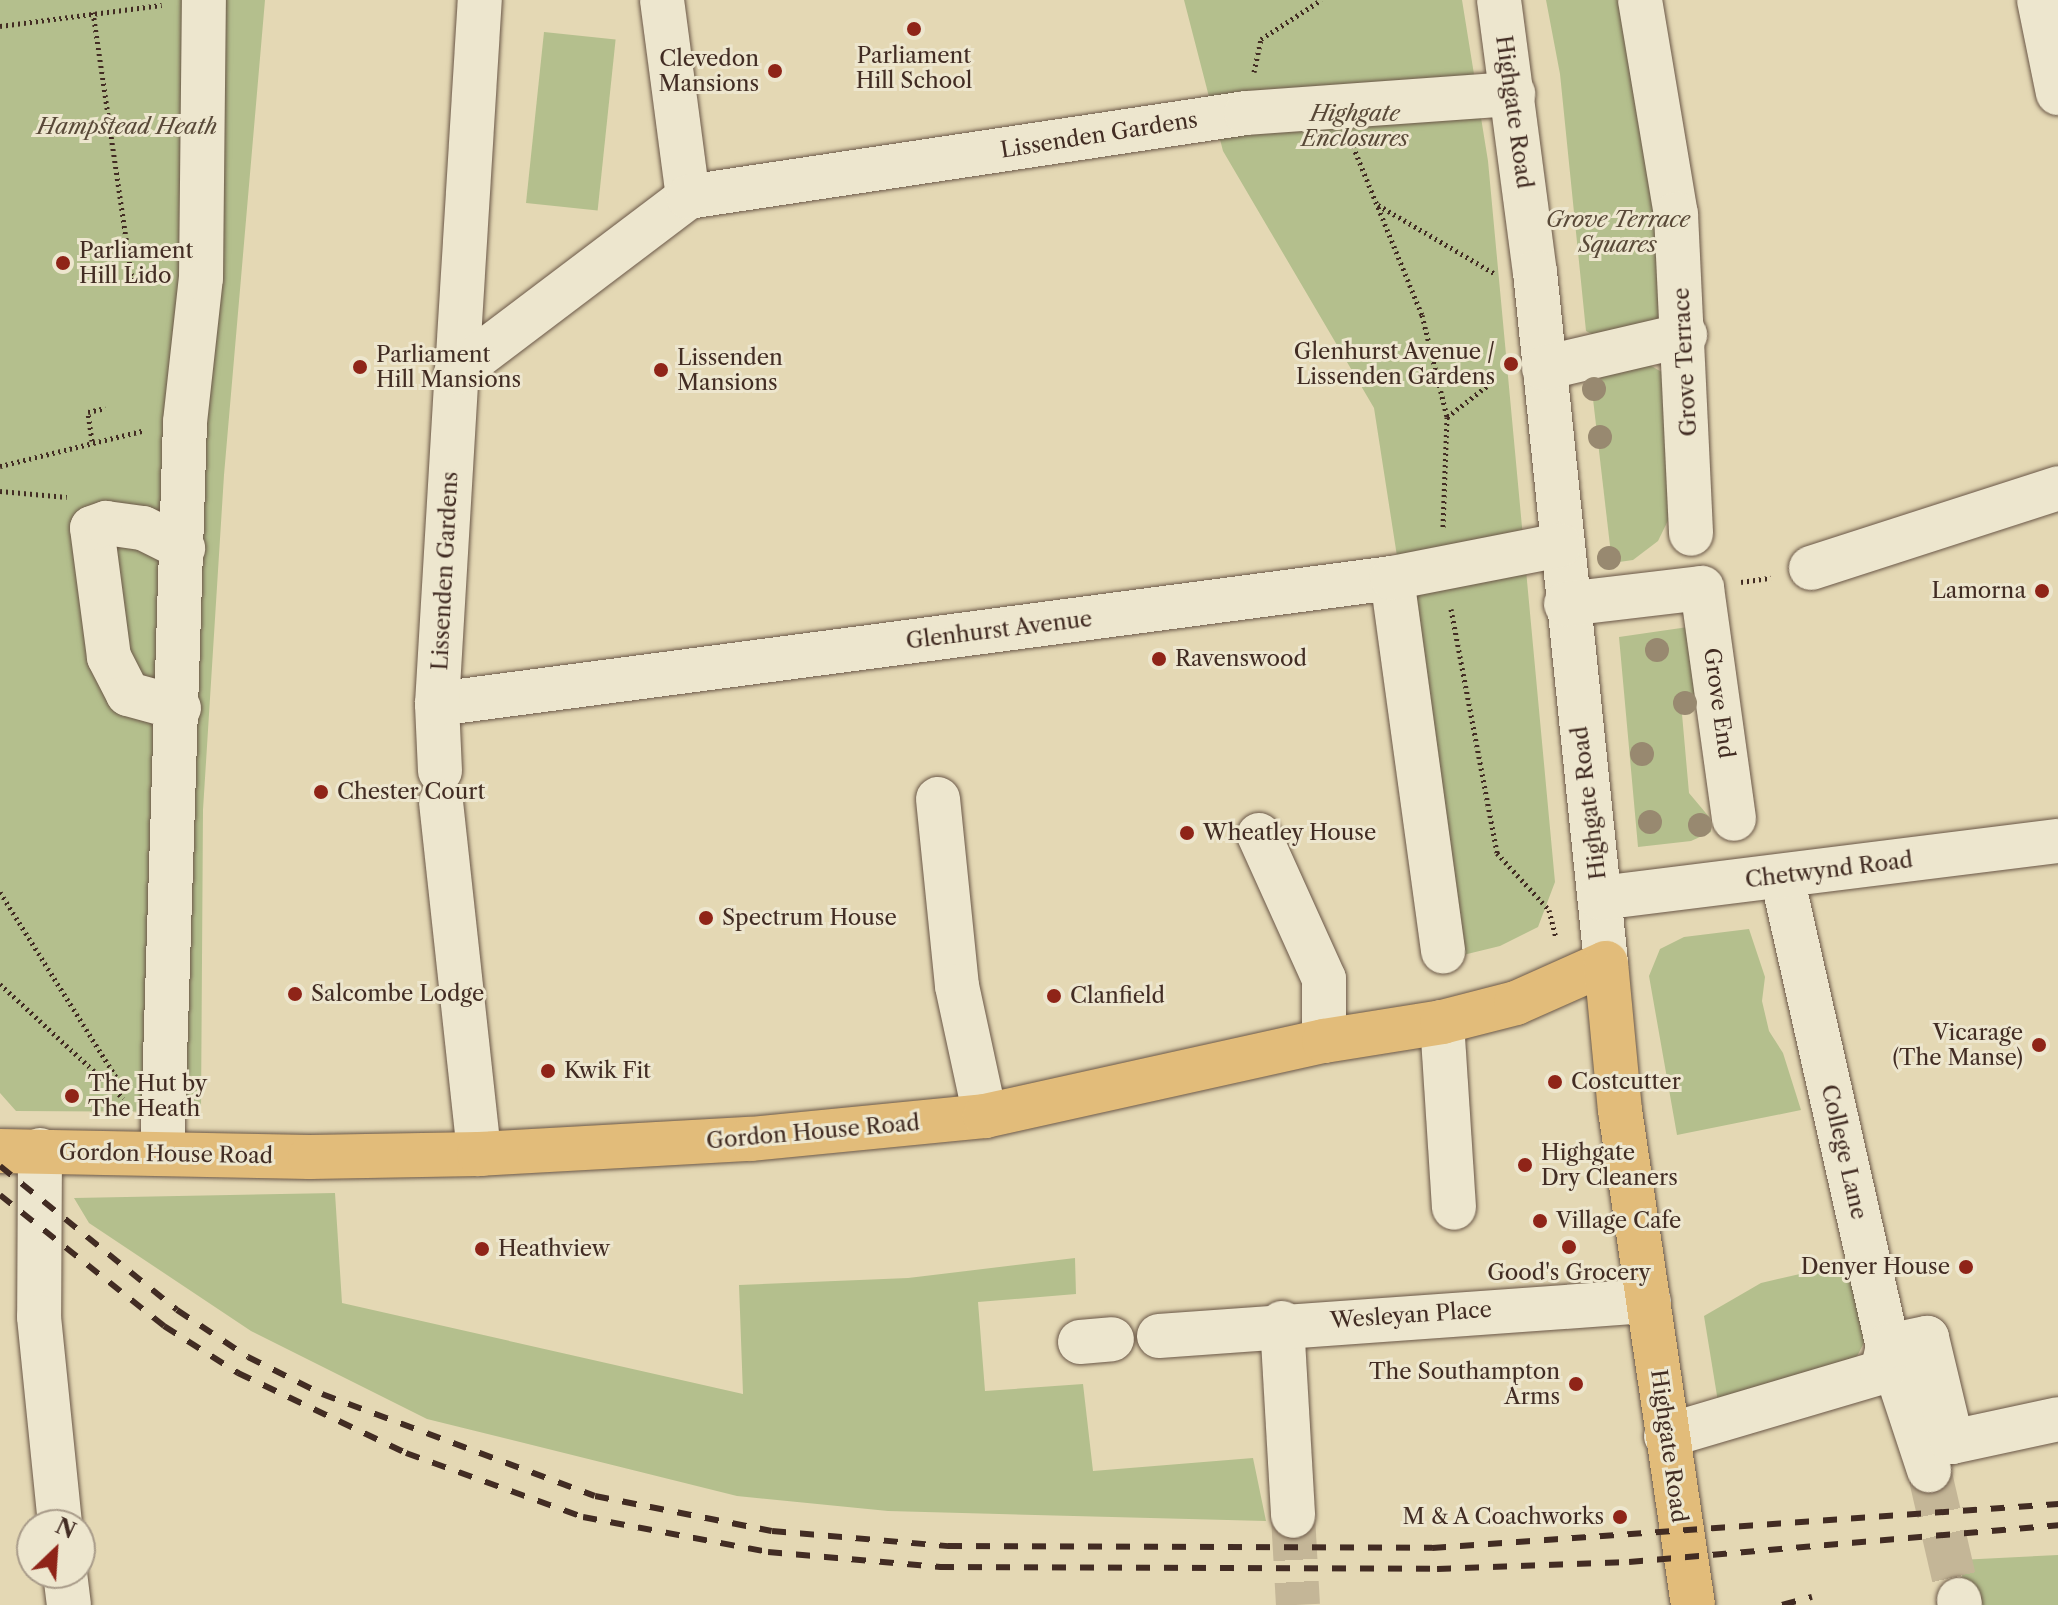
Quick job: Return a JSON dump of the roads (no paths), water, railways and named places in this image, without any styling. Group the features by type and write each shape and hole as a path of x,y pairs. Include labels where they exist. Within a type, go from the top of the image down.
{"main road":[{"name":"Gordon House Road","path":"20,1151 146,1140 479,1154 751,1139 985,1116 1324,1041 1442,1022 1516,1003 1606,963"},
{"name":"Highgate Road","path":"1606,963 1620,1110 1692,1597"}],"street":[{"path":"146,1140 179,708 185,422 201,278 204,0"},
{"name":"Lissenden Gardens","path":"479,1154 440,786 437,704 480,0"},
{"path":"662,0 688,197"},
{"name":"Highgate Road","path":"1499,0 1535,272 1566,604 1606,963"},
{"name":"Grove Terrace","path":"1640,0 1676,214 1685,335 1691,534"},
{"path":"2039,0 2058,93"},
{"name":"Lissenden Gardens","path":"457,372 688,197 1246,113 1513,94"},
{"path":"1544,368 1685,335"},
{"path":"1811,568 2058,488"},
{"path":"179,708 128,694 109,657 92,528 106,523 143,528 183,548"},
{"name":"Glenhurst Avenue","path":"437,704 1392,578 1560,545"},
{"path":"1392,578 1443,952"},
{"name":"Grove End","path":"1566,604 1702,588 1734,819"},
{"path":"938,799 957,986 985,1116"},
{"path":"1259,835 1324,979 1324,1041"},
{"name":"Chetwynd Road","path":"1600,898 2058,841"},
{"name":"College Lane","path":"1782,877 1888,1346 1929,1470"},
{"path":"1442,1022 1454,1208"},
{"path":"20,1151 58,1509"},
{"name":"Wesleyan Place","path":"1165,1334 1282,1323 1649,1301"},
{"path":"1282,1323 1293,1516"},
{"path":"1666,1436 1882,1372 1888,1346 1927,1338 1952,1442 2058,1419"}],"tunnel":[{"path":"1929,1470 1959,1600"},
{"path":"1293,1516 1298,1605"}],"railway":[{"path":"0,1166 177,1310 248,1357 322,1394 595,1496 772,1531 948,1546 1432,1548 2058,1504"},
{"path":"0,1195 164,1326 238,1373 406,1453 583,1517 768,1552 940,1567 1437,1569 1629,1562 2058,1525"},
{"path":"1782,1605 1812,1597"}],"place":[{"name":"Parliament Hill School","path":"914,29"},
{"name":"Clevedon Mansions","path":"775,71"},
{"name":"Parliament Hill Lido","path":"63,263"},
{"name":"Glenhurst Avenue / Lissenden Gardens","path":"1511,364"},
{"name":"Parliament Hill Mansions","path":"360,367"},
{"name":"Lissenden Mansions","path":"661,370"},
{"name":"Lamorna","path":"2042,591"},
{"name":"Ravenswood","path":"1159,659"},
{"name":"Chester Court","path":"321,792"},
{"name":"Wheatley House","path":"1187,833"},
{"name":"Spectrum House","path":"706,918"},
{"name":"Salcombe Lodge","path":"295,994"},
{"name":"Clanfield","path":"1054,996"},
{"name":"Vicarage (The Manse)","path":"2039,1045"},
{"name":"Kwik Fit","path":"548,1071"},
{"name":"Costcutter","path":"1555,1082"},
{"name":"The Hut by The Heath","path":"72,1096"},
{"name":"Highgate Dry Cleaners","path":"1525,1165"},
{"name":"Village Cafe","path":"1540,1221"},
{"name":"Good's Grocery","path":"1569,1247"},
{"name":"Heathview","path":"482,1249"},
{"name":"Denyer House","path":"1966,1267"},
{"name":"The Southampton Arms","path":"1576,1384"},
{"name":"M & A Coachworks","path":"1620,1517"}],"park label":[{"name":"Highgate Enclosures","path":"1355,126"},
{"name":"Hampstead Heath","path":"127,127"},
{"name":"Grove Terrace Squares","path":"1618,232"}]}
